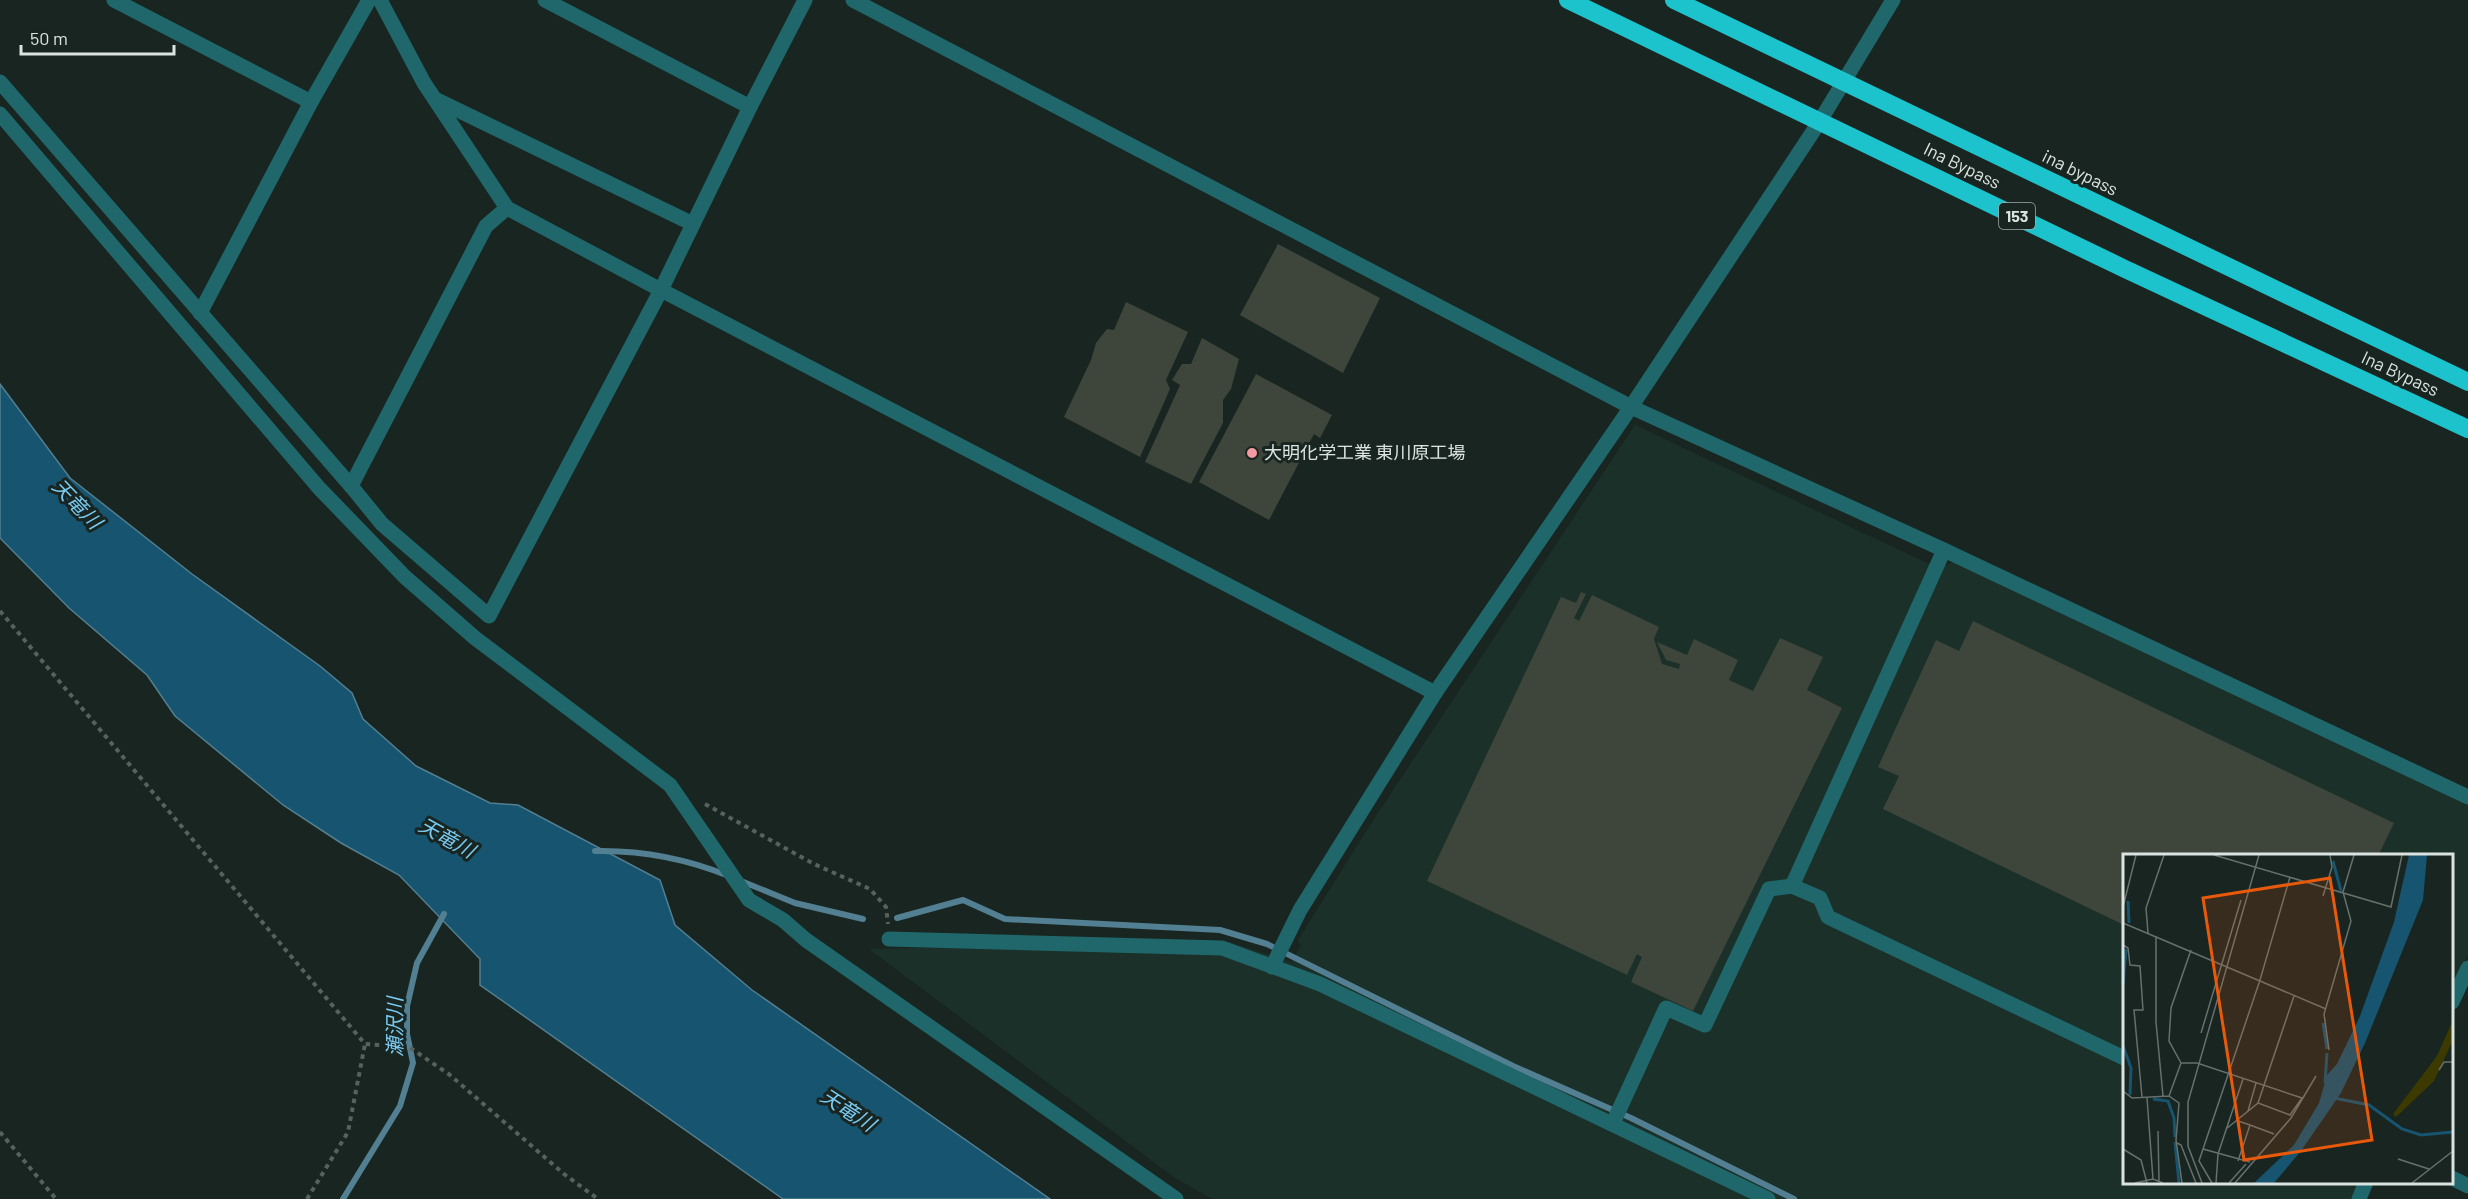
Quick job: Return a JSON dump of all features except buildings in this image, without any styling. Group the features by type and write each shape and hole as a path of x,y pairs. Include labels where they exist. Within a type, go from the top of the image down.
{"highway":[{"name":"Ina Bypass","path":"1568,0 2126,269 2468,429"},
{"name":"ina bypass","path":"1674,0 2468,382"}],"street":[{"path":"114,0 311,102"},
{"path":"200,313 311,102 369,0"},
{"path":"380,0 424,83 507,208 1435,693"},
{"path":"545,0 750,107"},
{"path":"0,82 382,524 489,616 661,290 805,0"},
{"path":"853,0 1631,407 1944,550 2468,797"},
{"path":"1274,965 1300,910 1435,693 1631,407 1820,121 1893,0"},
{"path":"437,100 693,224"},
{"path":"0,114 320,488 405,577 475,638 670,785 749,900 783,920 806,940 1176,1199"},
{"path":"351,486 486,226 507,208"},
{"path":"1792,886 1944,550"},
{"path":"1614,1122 1666,1008 1705,1025 1769,889 1792,886 1820,898 1828,917 2123,1058"},
{"path":"890,939 1222,948 1274,965 1320,984 1614,1122 1768,1199"},
{"path":"2453,998 2468,968"},
{"path":"2453,1179 2468,1186"},
{"path":"2359,1199 2365,1184"}],"path":[{"path":"0,611 365,1044 409,1047 450,1075 564,1174 598,1199"},
{"path":"701,802 814,864 870,888 886,907 890,939"},
{"path":"307,1199 348,1132 365,1044"},
{"path":"0,1132 56,1199"}],"shaded area":[{"path":"1635,425 1929,564 1944,566 1955,561 2468,803 2468,955 2453,988 2453,854 2123,854 2123,1184 2361,1184 2354,1199 1212,1199 1175,1178 869,949 1226,941 1291,962 1301,946 1298,940 1370,825"}],"water":[{"name":"天竜川","path":"0,384 70,478 192,574 320,666 352,693 363,719 416,766 490,803 518,805 660,880 675,925 752,990 1050,1199 783,1199 480,985 480,959 399,875 341,843 283,805 175,716 147,675 69,608 0,538"}],"waterway":[{"path":"595,851 629,852 664,857 729,876"},
{"path":"741,881 795,903 863,919"},
{"path":"897,918 963,900 1005,919 1220,930 1267,944 1513,1066 1631,1118 1794,1199"},
{"name":"瀬沢川","path":"343,1199 400,1106 413,1063 407,1034 407,1006 417,963 444,914"}],"place":[{"name":"大明化学工業 東川原工場","path":"1252,453"}]}
